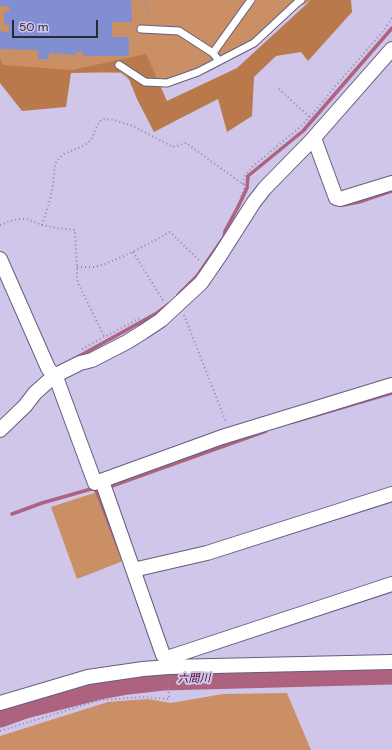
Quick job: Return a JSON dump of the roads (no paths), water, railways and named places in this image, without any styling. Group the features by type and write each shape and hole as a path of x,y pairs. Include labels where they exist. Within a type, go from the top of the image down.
{"street":[{"path":"0,430 25,406 35,392 54,376 80,363 92,360 144,332 161,320 201,283 220,257 265,188 311,141 392,49"},
{"path":"311,141 336,198 340,199 392,183"},
{"path":"0,259 48,368 57,380 95,483 103,486 222,437 392,385"},
{"path":"103,486 166,664"},
{"path":"133,570 207,554 392,494"},
{"path":"166,664 392,584"},
{"path":"0,703 88,677 166,664 392,662"}],"lane":[{"path":"212,53 252,0"},
{"path":"119,66 145,82 167,83 198,72 254,44 301,0"},
{"path":"144,30 179,31 212,53 219,61"}],"waterway":[{"path":"178,295 197,276 224,237 225,231 247,188 248,176 303,131 392,28"},
{"path":"343,205 359,202 392,191"},
{"path":"74,359 157,313 169,304"},
{"path":"293,422 392,393"},
{"path":"109,487 266,431"},
{"path":"12,514 42,503 94,489 97,492 119,549"},
{"path":"164,671 165,680"},
{"name":"六間川","path":"0,717 25,708 100,689 163,680 392,674"}]}
